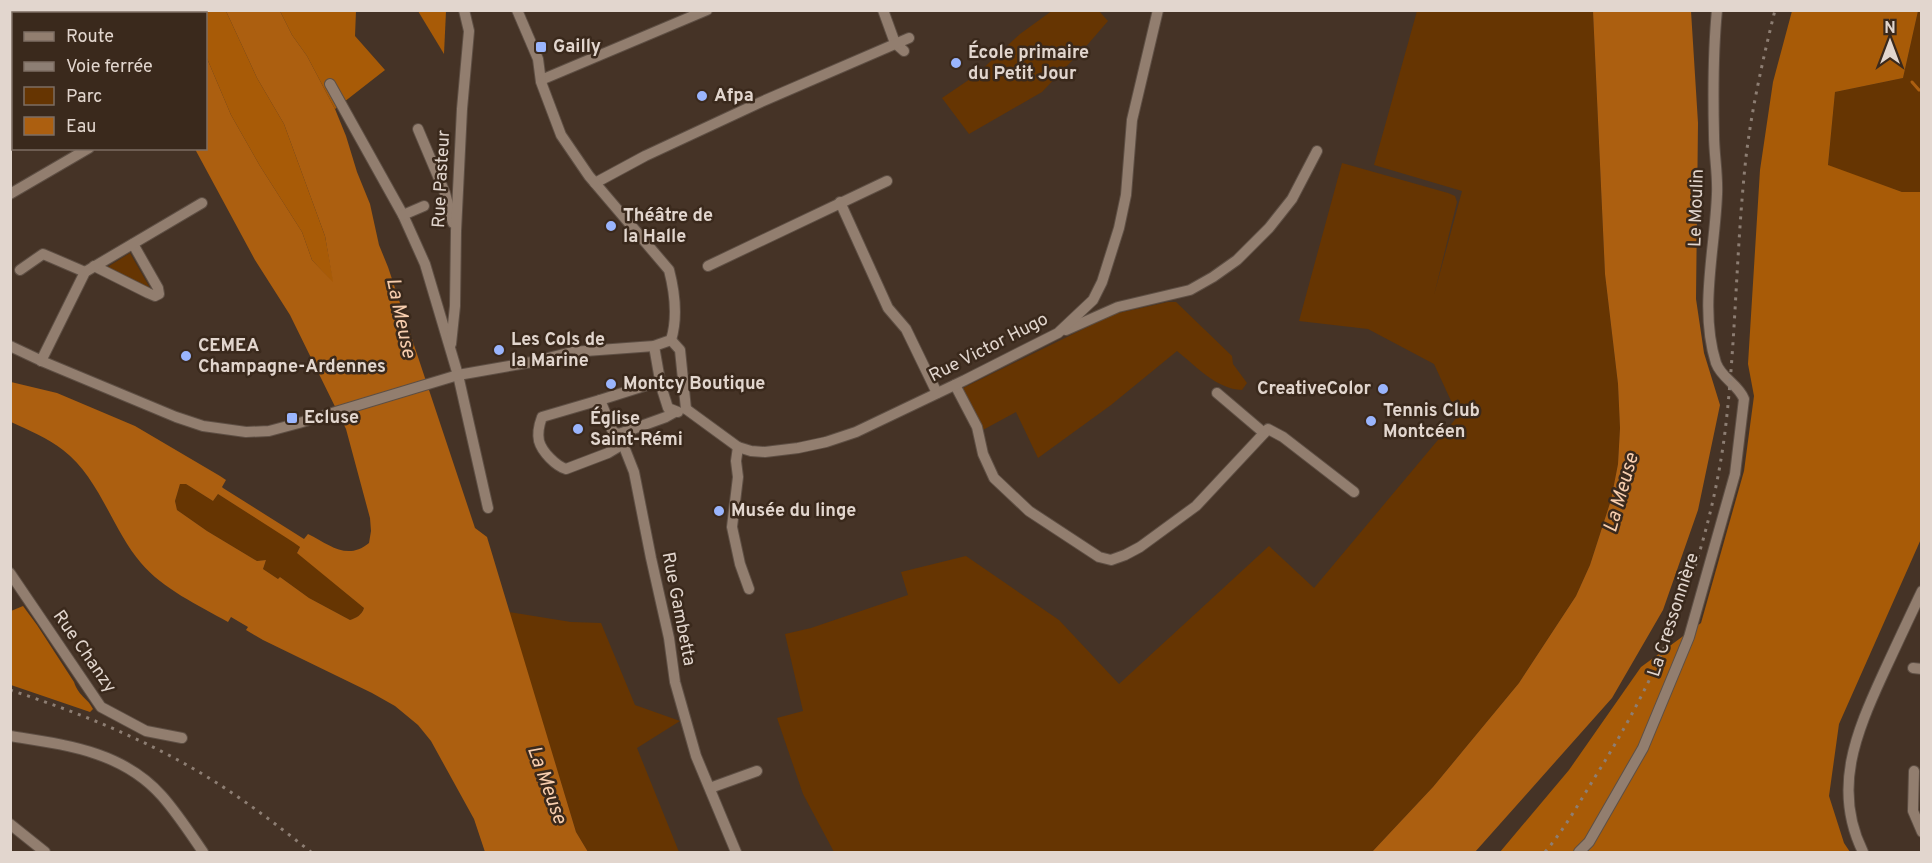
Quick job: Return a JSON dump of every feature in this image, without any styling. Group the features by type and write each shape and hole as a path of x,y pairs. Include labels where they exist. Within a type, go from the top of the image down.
{"street":[{"name":"Rue Pasteur","path":"450,350 455,306 462,109 469,31 464,10"},
{"path":"10,346 154,409 203,426 246,432 269,430 299,423 458,375 532,362 572,352 663,343 680,350 687,409 683,412 668,408 660,381 663,343 675,323 674,287 669,270 595,183 561,135 541,80 538,58 517,10"},
{"path":"541,80 707,10"},
{"path":"883,10 896,43 904,51"},
{"name":"Rue Victor Hugo","path":"687,409 738,447 751,451 765,452 826,442 856,432 956,385 1058,333 1093,300 1102,282 1119,228 1126,195 1132,120 1158,10"},
{"name":"Le Moulin","path":"1717,10 1713,135 1717,192 1708,314 1713,351 1723,377"},
{"path":"595,183 655,151 909,38"},
{"path":"330,84 403,215 424,264 458,375 488,508"},
{"path":"418,129 445,193 456,231"},
{"path":"10,194 86,150"},
{"path":"1058,333 1118,307 1190,290 1213,277 1237,260 1269,228 1292,199 1317,151"},
{"path":"708,266 887,181"},
{"path":"840,202 888,308 906,329 937,393"},
{"path":"41,361 85,272 202,203"},
{"path":"403,215 424,206"},
{"path":"94,266 148,293 155,296 159,294 158,288 132,244"},
{"path":"20,270 43,254 85,272"},
{"name":"La Cressonnière","path":"1579,852 1589,842 1643,748 1689,637 1735,474 1744,399 1740,391 1723,377"},
{"path":"660,381 542,417 538,427 539,443 559,467 566,469 608,453 621,439 675,411"},
{"path":"956,385 976,427 983,454 994,477 1029,511 1099,557 1111,560 1125,555 1140,547 1196,506 1268,429 1283,437 1354,492"},
{"path":"1217,393 1264,433"},
{"name":"Rue Gambetta","path":"600,400 612,432 621,439 634,472 669,638 675,682 696,756 736,852"},
{"path":"738,447 736,461 738,477 732,527 740,564 749,589"},
{"name":"Rue Chanzy","path":"10,573 101,707 146,731 182,738"},
{"path":"1863,852 1855,836 1848,798 1852,756 1874,695 1922,591"},
{"path":"10,736 77,747 106,756 141,776 161,795 203,852"},
{"path":"710,789 757,771"},
{"path":"1914,771 1913,811 1922,832"},
{"path":"10,824 45,852"}],"green space":[{"path":"1053,10 1099,11 1108,21 1042,92 969,134 942,98 976,75 1020,34"},
{"path":"1417,11 1593,11 1605,274 1618,384 1620,428 1618,464 1611,500 1590,565 1576,596 1519,683 1433,787 1372,852 834,852 803,794 777,718 803,711 785,634 811,628 908,595 901,572 966,556 1059,620 1119,684 1269,546 1314,588 1458,416 1434,364 1368,329 1299,321 1342,163 1455,196 1457,202 1434,295 1462,191 1374,165"},
{"path":"1918,11 1921,11 1921,192 1902,192 1828,166 1835,92 1903,78"},
{"path":"130,253 150,288 106,268"},
{"path":"1176,302 1232,356 1233,364 1247,383 1242,390 1224,386 1215,381 1177,351 1111,405 1038,458 1016,412 981,431 961,389 1114,314"},
{"path":"180,484 186,484 213,501 218,494 294,542 300,547 297,552 364,608 362,613 350,620 309,598 280,577 278,579 263,569 266,560 257,561 177,510 175,501"},
{"path":"509,612 571,622 601,623 635,705 680,721 637,748 679,852 588,852 576,832"}],"shaded area":[{"path":"226,11 257,78 284,124 325,236 334,284 312,260 302,232 231,115 207,58 207,12 182,12"},
{"path":"280,11 356,11 355,36 385,70 335,109"},
{"path":"418,11 446,11 444,54"},
{"path":"1792,11 1918,11 1903,78 1835,92 1828,165 1902,192 1922,192 1921,539 1839,724 1829,796 1844,843 1850,852 1500,852 1569,770 1641,667 1701,623 1744,471 1754,396 1748,364 1760,170 1773,82"},
{"path":"23,606 78,691 91,705 93,709 90,712 11,685 11,611"}],"water":[{"name":"La Meuse","path":"226,11 280,11 335,109 370,204 379,245 475,528 487,537 576,832 588,852 485,852 474,819 431,741 418,725 395,706 372,693 263,640 246,630 248,627 231,617 228,622 160,581 141,563 131,549 96,489 75,461 63,450 38,434 11,422 11,382 57,393 135,426 220,476 226,480 223,488 304,539 308,534 346,551 353,551 369,543 370,518 346,429 290,315 255,260 196,150 207,150 207,58 231,115 302,232 312,260 333,282 325,236 284,124 257,78","holes":["180,484 186,484 213,501 218,494 300,547 297,553 364,608 362,613 350,620 309,598 280,577 278,579 263,569 266,560 257,561 177,510 175,501"]},
{"name":"La Meuse","path":"1593,11 1691,11 1698,123 1696,299 1704,353 1720,405 1698,510 1663,610 1612,698 1475,852 1372,852 1433,787 1519,683 1576,596 1590,565 1611,500 1618,464 1620,428 1618,384 1605,274"}],"waterway":[{"path":"1912,82 1919,90 1922,90"}],"railway":[{"path":"1545,852 1577,806 1641,696 1679,612 1695,568 1718,478 1725,432 1746,157 1758,83 1775,10"},
{"path":"10,690 128,735 185,764 247,803 311,852"}],"place":[{"name":"Gailly","path":"541,47"},
{"name":"École primaire du Petit Jour","path":"956,63"},
{"name":"Afpa","path":"702,96"},
{"name":"Théâtre de la Halle","path":"611,226"},
{"name":"Les Cols de la Marine","path":"499,350"},
{"name":"CEMEA Champagne-Ardennes","path":"186,356"},
{"name":"Montcy Boutique","path":"611,384"},
{"name":"CreativeColor","path":"1383,389"},
{"name":"Ecluse","path":"292,418"},
{"name":"Tennis Club Montcéen","path":"1371,421"},
{"name":"Église Saint-Rémi","path":"578,429"},
{"name":"Musée du linge","path":"719,511"}]}
